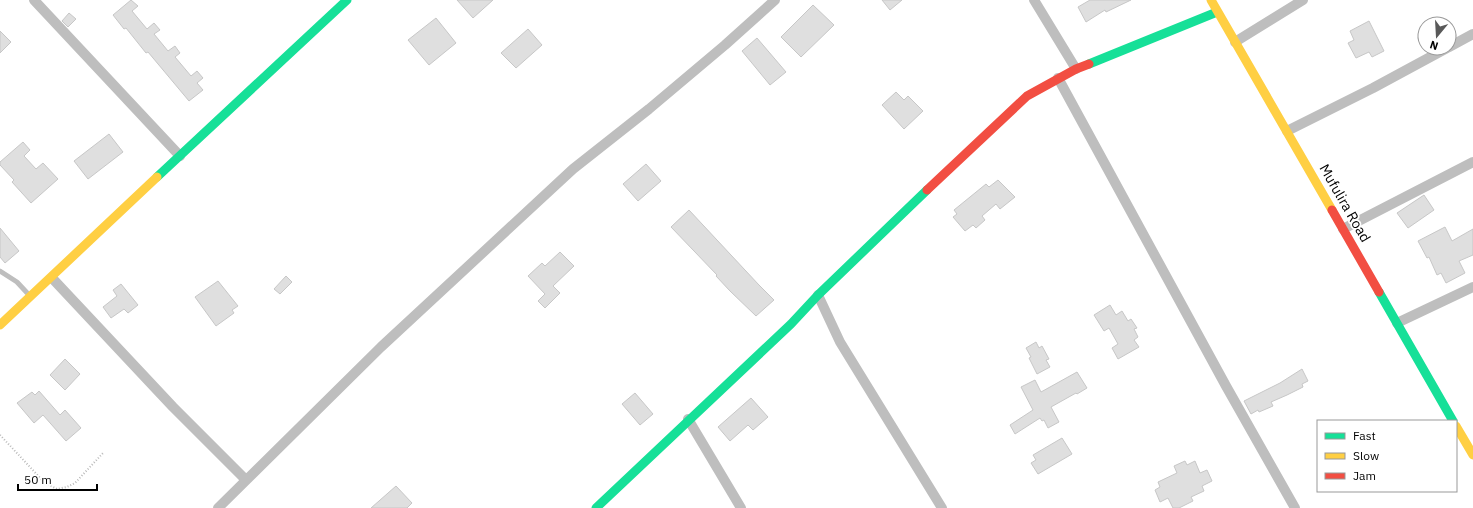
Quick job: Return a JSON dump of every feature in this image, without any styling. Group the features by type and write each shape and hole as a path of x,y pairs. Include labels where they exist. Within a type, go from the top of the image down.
{"street":[{"path":"34,0 180,156"},
{"path":"0,325 52,278 287,55 348,0"},
{"path":"218,508 397,332 573,169 661,99 775,0"},
{"path":"1034,0 1076,69"},
{"name":"Mufulira Road","path":"1211,0 1452,420"},
{"path":"1235,42 1303,0"},
{"path":"596,508 688,419 791,324 818,295 984,134 1027,96 1076,69 1217,12"},
{"path":"1457,43 1473,34"},
{"path":"1286,131 1373,88 1433,56"},
{"path":"1058,78 1294,508"},
{"path":"1343,228 1473,162"},
{"path":"52,278 177,411 246,480"},
{"path":"1397,322 1473,287"},
{"path":"818,295 840,342 942,508"},
{"path":"688,419 741,508"},
{"path":"1457,427 1469,438 1473,455"}],"lane":[{"path":"0,270 17,282 30,297"}],"path":[{"path":"0,435 44,482 57,489 67,487 75,483 104,452"}],"building":[{"path":"131,0 138,6 132,11 147,29 154,23 160,30 154,34 168,51 175,46 180,53 175,57 191,76 197,71 203,78 197,83 203,90 189,101 148,52 146,53 126,28 124,29 113,15"},
{"path":"457,0 493,0 473,18"},
{"path":"882,0 902,0 890,10"},
{"path":"1090,0 1131,0 1106,12 1105,10 1086,22 1078,7"},
{"path":"813,5 834,25 801,57 781,37"},
{"path":"69,13 76,19 68,27 62,21"},
{"path":"436,18 456,43 429,65 408,40"},
{"path":"1369,21 1384,51 1372,57 1369,52 1356,58 1348,43 1354,40 1350,31"},
{"path":"528,29 542,45 516,68 501,53"},
{"path":"0,31 11,42 0,53"},
{"path":"757,38 786,72 770,85 742,51"},
{"path":"896,92 904,100 908,96 923,111 904,129 882,105"},
{"path":"109,134 123,152 88,179 74,161"},
{"path":"23,142 30,150 24,156 36,169 43,163 58,179 31,203 12,182 14,180 0,165 0,162"},
{"path":"646,164 661,181 638,201 623,184"},
{"path":"998,180 1015,197 1000,209 996,204 982,216 985,220 976,228 973,225 965,231 953,217 957,214 954,210 986,184 989,187"},
{"path":"1424,195 1434,210 1408,228 1397,213"},
{"path":"689,210 774,300 756,316 730,291 716,276 717,275 671,227"},
{"path":"1445,227 1452,241 1473,229 1473,255 1459,261 1465,273 1446,283 1441,273 1437,275 1429,257 1427,258 1418,241"},
{"path":"0,228 19,251 5,263 0,257"},
{"path":"560,252 574,266 553,286 560,293 545,308 538,301 545,294 528,276 542,263 545,266"},
{"path":"286,276 292,282 280,294 274,289"},
{"path":"218,281 238,306 232,310 234,313 216,326 195,297"},
{"path":"121,284 138,305 128,313 124,309 111,318 103,307 117,296 113,290"},
{"path":"1110,305 1116,315 1122,311 1128,321 1131,319 1137,328 1134,329 1138,337 1134,340 1139,347 1118,359 1112,348 1118,344 1109,328 1104,331 1094,315"},
{"path":"1036,342 1039,348 1042,346 1049,359 1046,360 1050,367 1037,374 1026,348"},
{"path":"65,359 80,374 65,390 50,375"},
{"path":"1302,369 1308,381 1302,384 1303,387 1271,402 1273,406 1259,412 1258,410 1251,414 1244,401 1280,383"},
{"path":"1077,372 1087,388 1051,407 1059,422 1048,428 1044,420 1042,421 1040,418 1015,434 1010,425 1033,410 1021,387 1035,380 1041,392"},
{"path":"39,391 60,415 65,410 81,428 66,441 43,415 34,423 17,403 32,392 35,395"},
{"path":"635,393 653,414 640,425 622,404"},
{"path":"751,398 768,417 753,430 748,425 730,441 718,427"},
{"path":"1062,438 1072,454 1038,474 1031,463 1036,460 1033,455"},
{"path":"1185,461 1187,465 1195,461 1200,473 1207,470 1212,481 1202,486 1204,491 1191,497 1193,501 1179,508 1173,508 1168,498 1160,502 1155,490 1160,487 1158,482 1177,473 1174,466"},
{"path":"396,486 412,503 407,508 371,508"}],"traffic: fast":[{"path":"157,177 347,0"},
{"path":"1089,64 1217,12"},
{"path":"596,508 791,324 818,295 927,190"},
{"path":"1379,292 1452,420"}],"traffic: slow":[{"path":"1211,0 1332,210"},
{"path":"0,325 157,177"},
{"path":"1457,428 1473,455"}],"traffic: jam":[{"path":"927,190 1027,96 1076,69 1089,64"},
{"path":"1332,210 1379,292"}]}
